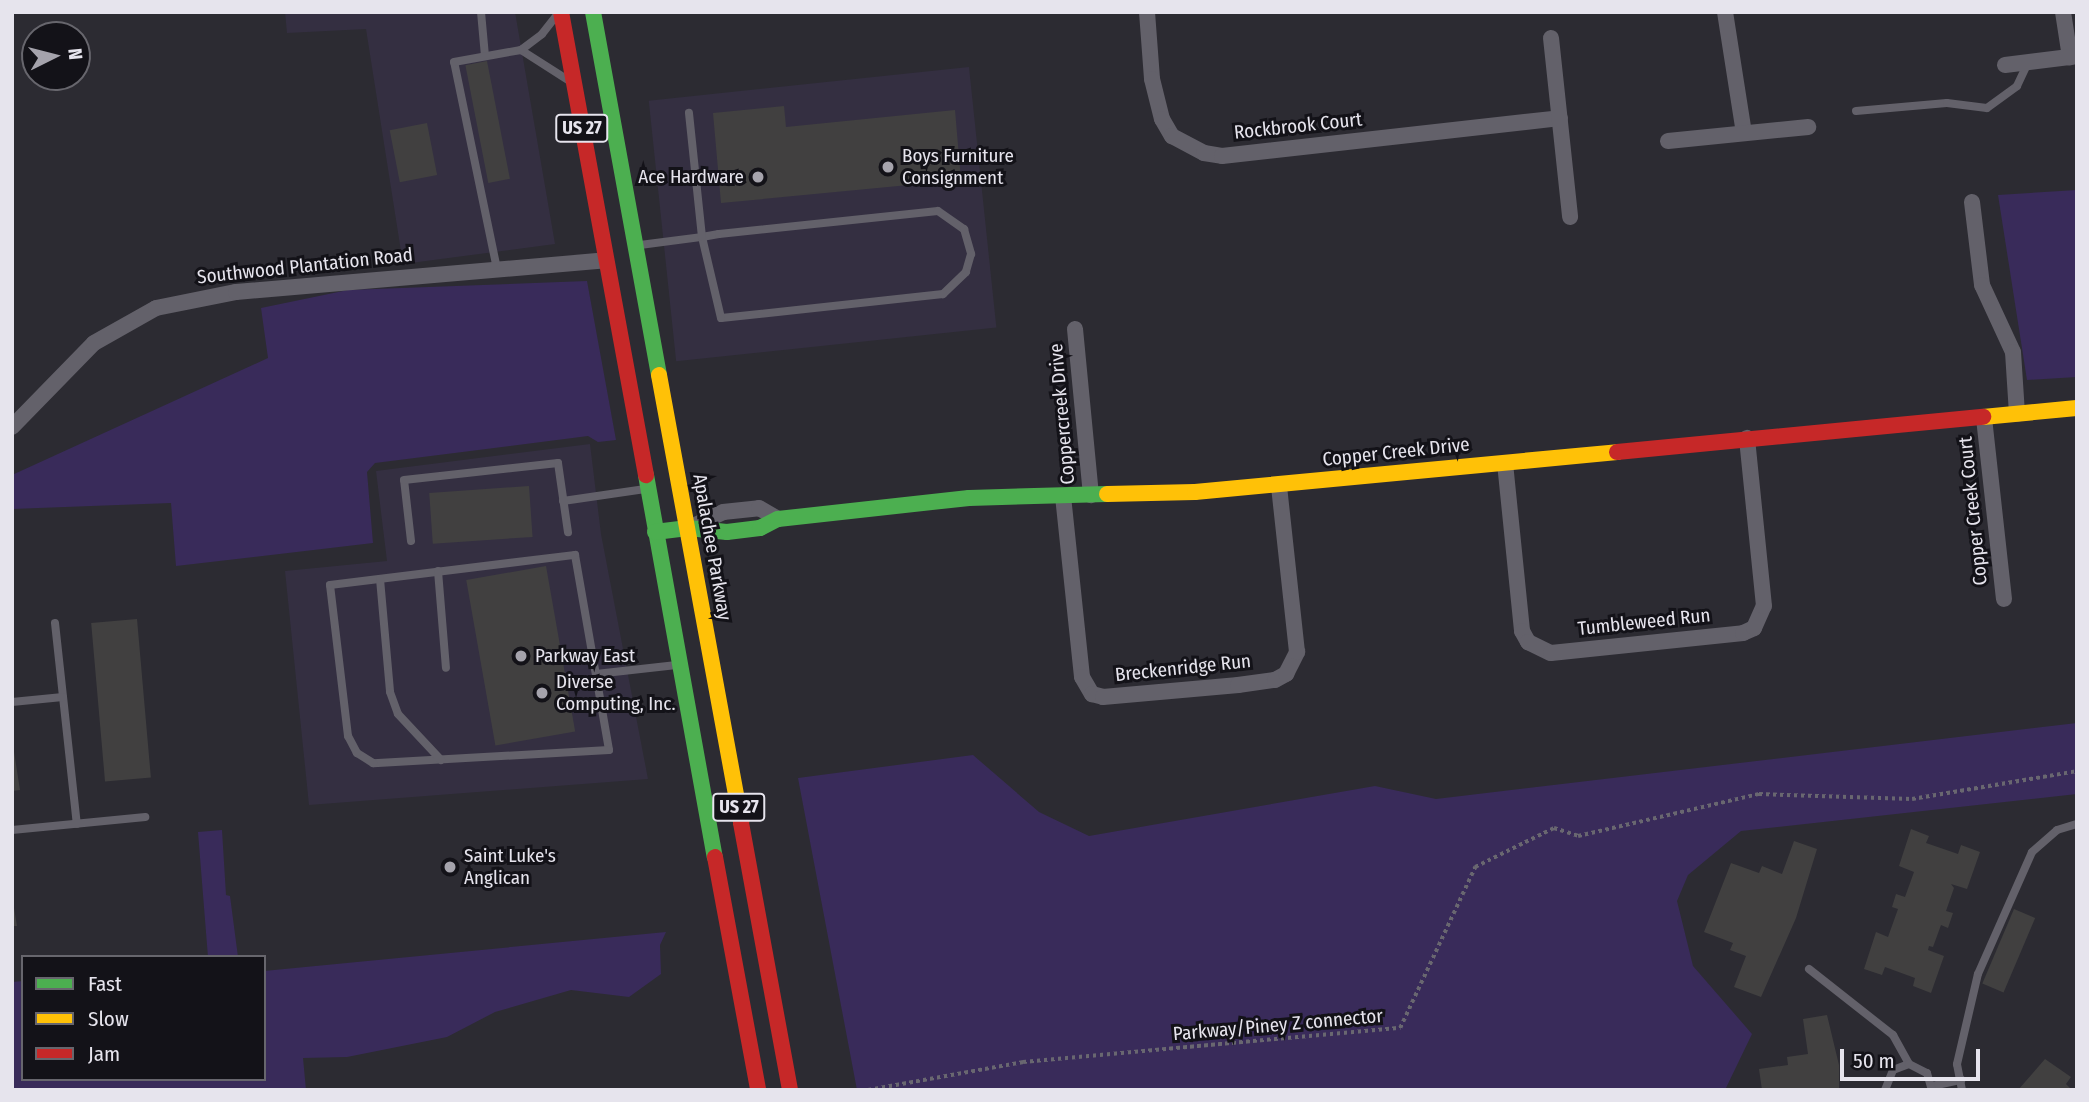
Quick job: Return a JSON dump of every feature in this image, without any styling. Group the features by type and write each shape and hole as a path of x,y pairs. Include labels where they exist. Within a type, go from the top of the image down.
{"main road":[{"name":"US 27","path":"560,12 758,1090"},
{"name":"Apalachee Parkway","path":"593,12 790,1088"},
{"path":"598,218 619,241 635,245"},
{"path":"606,260 625,265 643,290"},
{"name":"Copper Creek Drive","path":"656,532 688,528 727,533 760,528 778,519 969,498 1091,495 1279,485 2077,408"},
{"path":"764,1090 790,1088"}],"street":[{"name":"Rockbrook Court","path":"1147,12 1152,79 1162,119 1172,136 1204,153 1223,156 1560,118"},
{"path":"1725,12 1744,134"},
{"path":"2004,65 2074,56 2063,12"},
{"path":"1551,38 1570,217"},
{"path":"1668,141 1808,127"},
{"path":"1972,202 1982,285 2013,352 2017,414"},
{"name":"Southwood Plantation Road","path":"12,427 93,343 156,309 236,292 606,260"},
{"name":"Coppercreek Drive","path":"1075,328 1091,495"},
{"name":"Copper Creek Court","path":"1984,418 2004,599"},
{"name":"Tumbleweed Run","path":"1506,463 1522,631 1528,642 1551,653 1743,634 1762,618 1747,439"},
{"name":"Breckenridge Run","path":"1063,496 1082,677 1092,694 1103,697 1251,683 1286,674 1297,652 1279,485"}],"lane":[{"path":"481,12 485,56"},
{"path":"497,269 454,62 520,50 542,34 560,12"},
{"path":"520,50 574,84"},
{"path":"1856,111 1947,103 1987,108 2017,86 2028,62"},
{"path":"635,245 702,237 938,211 964,229 971,254 961,280 943,294 721,318 702,237 689,113"},
{"path":"411,541 404,481 558,463 568,532"},
{"path":"563,501 648,489"},
{"path":"575,555 609,750 373,764 356,753 348,736 330,585 380,579 575,555"},
{"path":"438,572 446,668"},
{"path":"380,579 390,692 398,715 441,760"},
{"path":"55,623 77,824"},
{"path":"596,674 680,665"},
{"path":"12,702 63,697"},
{"path":"12,830 145,817"},
{"path":"1962,1090 1957,1064 1978,974 2032,852 2057,830 2077,824"},
{"path":"1809,969 1894,1035 1909,1064 1927,1073 1932,1088 1961,1080"},
{"path":"1885,1090 1893,1070 1909,1064"}],"path":[{"name":"Parkway/Piney Z connector","path":"868,1090 1023,1062 1400,1028 1475,867 1554,828 1578,836 1759,794 1913,799 2077,771"}],"shaded area":[{"path":"285,12 515,12 555,244 403,264 366,29 287,33"},
{"path":"969,67 996,328 676,361 649,101"},
{"path":"2077,190 2077,377 2027,380 1998,195"},
{"path":"587,281 616,440 598,442 588,436 375,463 367,472 373,543 176,566 171,503 12,509 12,475 268,358 261,308 348,290"},
{"path":"590,444 601,534 648,779 309,805 285,571 387,561 376,471"},
{"path":"2077,723 2077,794 1741,831 1688,875 1677,901 1693,966 1752,1034 1725,1090 857,1090 798,778 973,755 1039,812 1089,836 1375,786 1436,799"},
{"path":"222,830 226,895 230,896 238,955 208,955 198,832"},
{"path":"666,932 660,945 661,974 629,997 571,990 495,1012 447,1037 347,1057 303,1058 306,1090 12,1090 12,982 21,981 21,1081 266,1081 266,971"}],"building":[{"path":"487,61 510,179 488,183 465,65"},
{"path":"784,106 786,127 955,110 961,180 721,203 713,113"},
{"path":"427,123 437,175 400,182 390,130"},
{"path":"529,486 533,537 433,544 429,493"},
{"name":"Parkway East","path":"546,566 575,731 495,746 466,580"},
{"path":"137,619 151,777 105,781 91,623"},
{"path":"12,739 20,790 12,791"},
{"path":"1911,829 1929,836 1926,843 1958,854 1961,845 1980,852 1967,889 1951,884 1954,888 1946,911 1953,913 1948,928 1941,925 1933,947 1929,946 1928,950 1944,956 1931,993 1913,986 1915,978 1885,967 1882,975 1864,969 1876,932 1888,937 1898,909 1892,907 1896,894 1905,897 1914,872 1899,866"},
{"path":"1794,841 1817,849 1796,918 1761,997 1734,987 1746,956 1730,950 1733,943 1704,932 1731,863 1759,873 1762,866 1782,874"},
{"path":"12,896 17,926 12,926"},
{"path":"2014,909 2035,918 2004,993 1982,984"},
{"path":"1827,1015 1839,1065 1839,1090 1762,1090 1759,1069 1788,1065 1787,1057 1808,1054 1803,1019"},
{"path":"2045,1059 2071,1077 2066,1084 2072,1090 2018,1090"}],"traffic: fast":[{"path":"593,12 659,375"},
{"path":"646,475 715,857"},
{"path":"655,532 688,528 727,532 760,528 778,519 969,498 1107,494"}],"traffic: slow":[{"path":"659,375 741,823"},
{"path":"1983,417 2077,408"},
{"path":"1107,494 1195,492 1617,452"}],"traffic: jam":[{"path":"561,12 646,475"},
{"path":"1617,452 1983,417"},
{"path":"741,823 790,1090"},
{"path":"715,857 758,1090"}],"place":[{"name":"Boys Furniture Consignment","path":"888,167"},
{"name":"Ace Hardware","path":"758,177"},
{"name":"Parkway East","path":"521,656"},
{"name":"Diverse Computing, Inc.","path":"542,693"},
{"name":"Saint Luke's Anglican","path":"450,867"}]}
